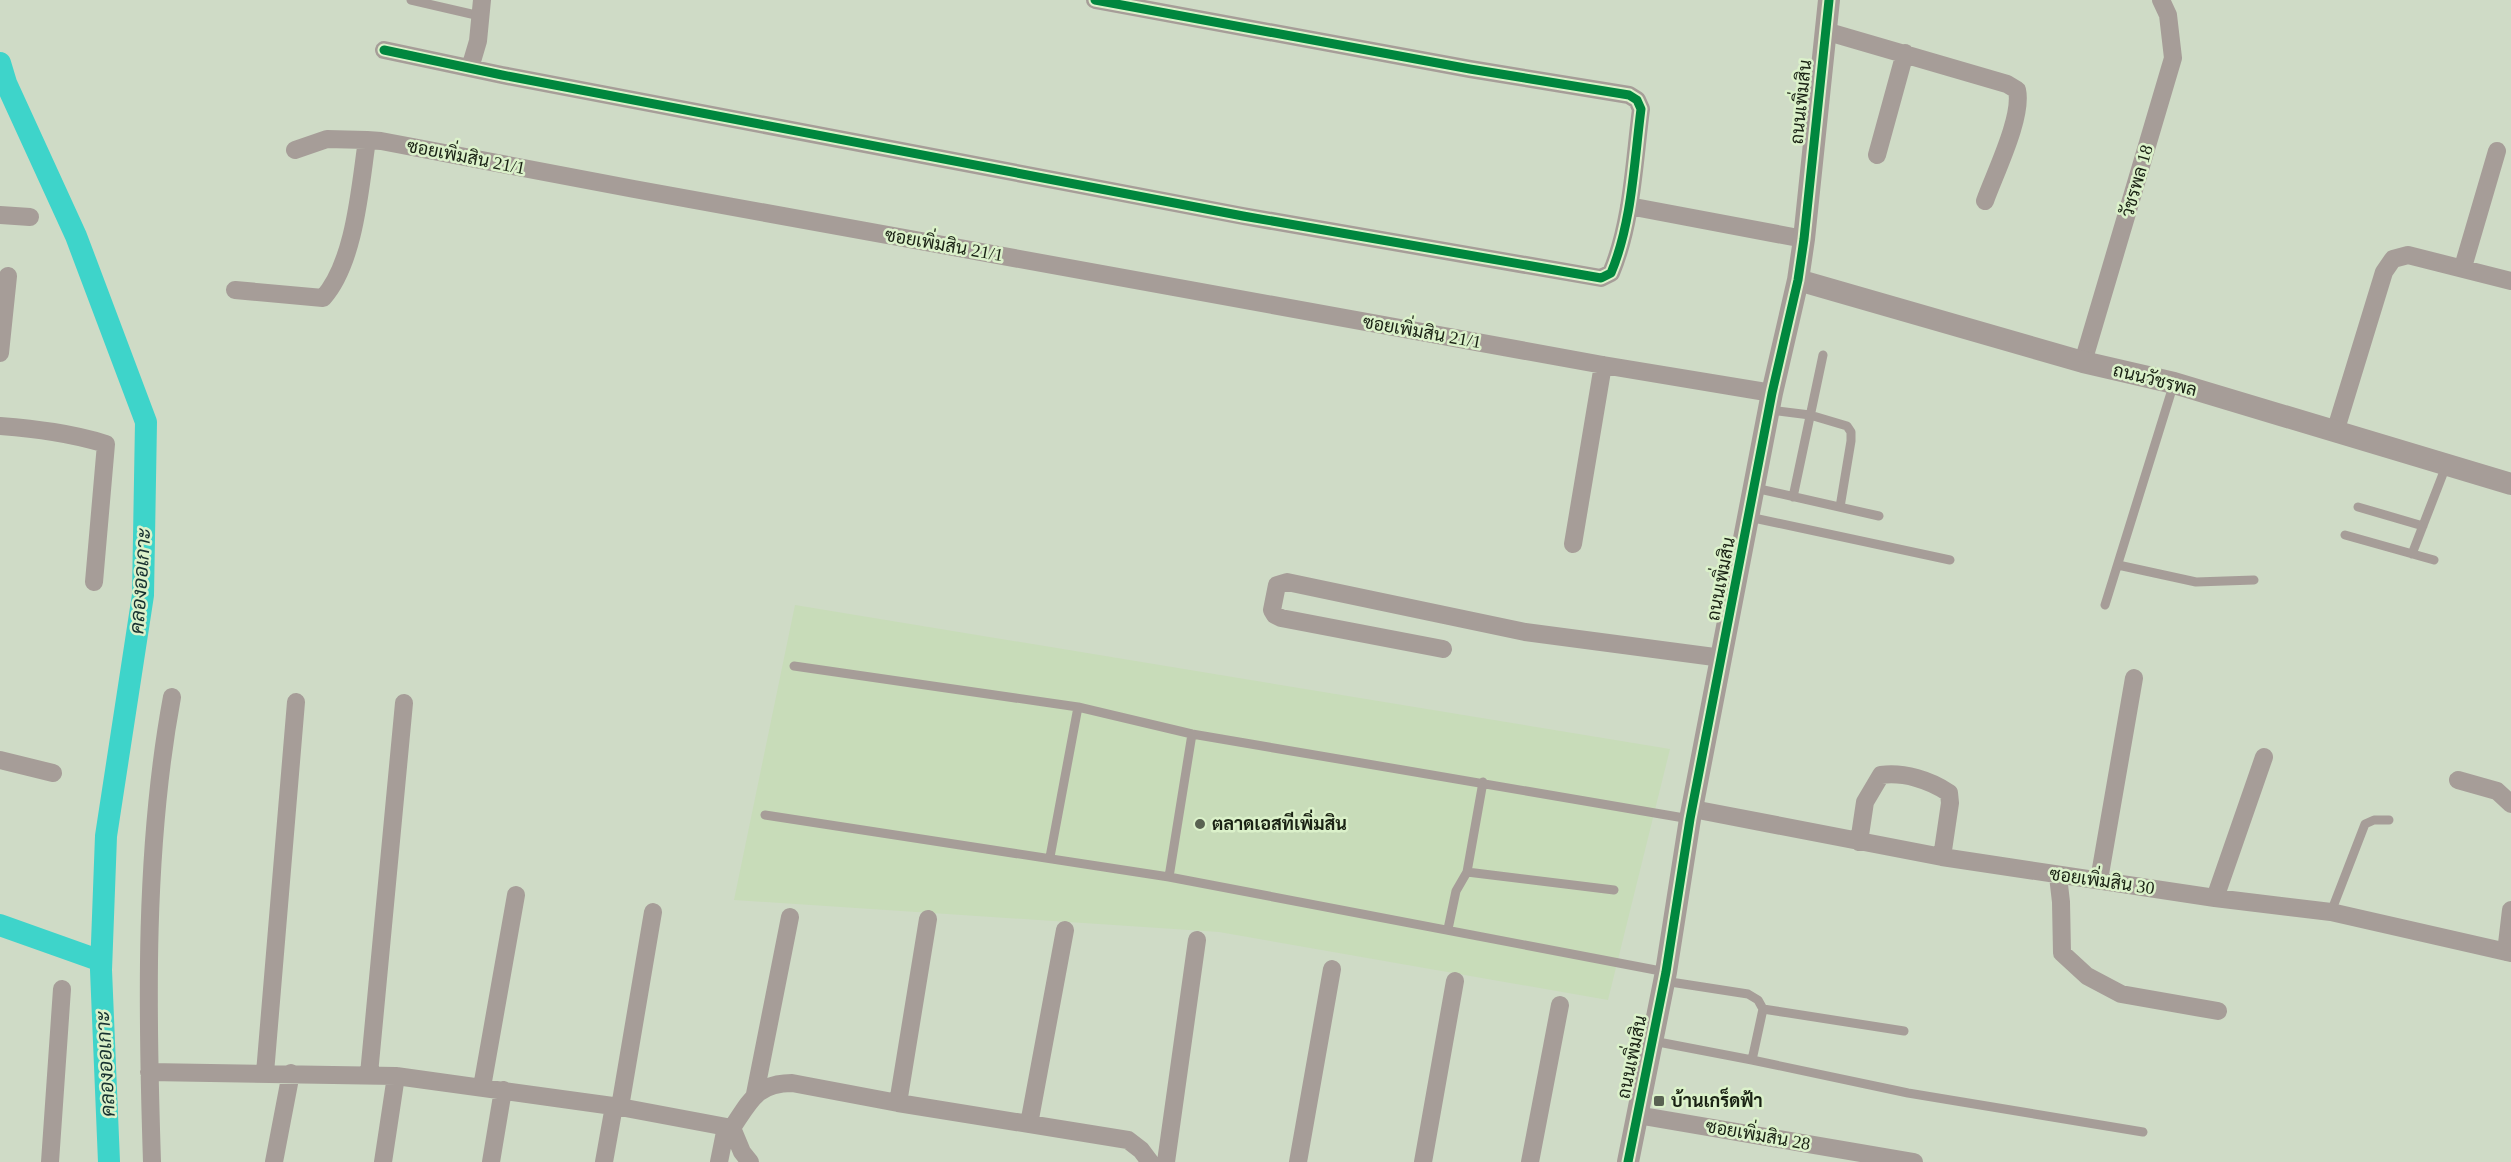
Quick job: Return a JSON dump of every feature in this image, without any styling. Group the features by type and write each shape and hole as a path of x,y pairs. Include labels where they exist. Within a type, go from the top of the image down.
{"street":[{"path":"384,50 1243,216 1601,278 1611,273 1617,259 1629,206 1641,109 1637,100 1629,95 1470,69 1095,0"},
{"name":"ถนนเพิ่มสิน","path":"1628,1162 1665,976 1691,814 1771,401 1798,280 1829,0"},
{"name":"วัชรพล 18","path":"2084,362 2173,58 2168,15 2161,0"},
{"path":"470,68 477,41 481,8"},
{"path":"1825,30 2007,84 2017,90 2020,101 2014,124 1985,201"},
{"path":"1877,155 1905,54"},
{"name":"ซอยเพิ่มสิน 21/1","path":"295,150 327,139 367,140 1603,365 1771,401"},
{"path":"235,290 323,298 340,272 351,236 367,140"},
{"path":"2463,267 2497,151"},
{"path":"1629,206 1804,239"},
{"path":"0,215 30,217"},
{"path":"2335,432 2384,272 2393,259 2408,255 2463,267 2511,281"},
{"path":"0,353 8,276"},
{"name":"ถนนวัชรพล","path":"1798,280 2084,362 2174,384 2511,484"},
{"path":"1573,544 1603,365"},
{"path":"0,426 47,430 76,435 106,444 94,582"},
{"path":"1443,649 1281,618 1272,610 1277,585 1287,582 1526,632 1722,658"},
{"path":"2099,880 2134,678"},
{"path":"152,1162 149,979 157,800 172,697"},
{"path":"265,1073 296,702"},
{"path":"369,1074 404,703"},
{"path":"2215,898 2264,757"},
{"path":"0,760 53,773"},
{"path":"1859,843 1865,802 1881,775 1892,773 1927,781 1949,793 1942,857"},
{"path":"2458,780 2497,791 2511,804"},
{"name":"ซอยเพิ่มสิน 30","path":"1691,814 2058,876 2331,912 2508,952"},
{"path":"2058,876 2062,953 2087,976 2121,994 2218,1011"},
{"path":"482,1087 516,895"},
{"path":"2508,952 2511,910"},
{"path":"604,1162 617,1107 653,912"},
{"path":"755,1094 790,917"},
{"path":"898,1103 928,919"},
{"path":"1029,1124 1065,930"},
{"path":"1166,1162 1197,940"},
{"path":"1298,1162 1332,969"},
{"path":"1423,1162 1455,981"},
{"path":"50,1162 62,989"},
{"path":"1530,1162 1560,1005"},
{"path":"149,1072 396,1076 617,1107 729,1127"},
{"path":"274,1162 291,1073"},
{"path":"383,1162 396,1076"},
{"path":"719,1162 729,1127 755,1094 776,1083 792,1083 898,1103 1128,1140 1141,1150 1150,1162"},
{"path":"491,1162 503,1090"},
{"name":"ซอยเพิ่มสิน 28","path":"1637,1115 1914,1162"},
{"path":"729,1127 750,1162"}],"lane":[{"path":"411,0 481,8"},
{"path":"1793,497 1823,355"},
{"path":"2105,605 2174,384"},
{"path":"1771,401 1841,423 1851,432 1840,507"},
{"path":"2412,554 2446,466"},
{"path":"1755,488 1879,516"},
{"path":"2358,507 2423,526"},
{"path":"1749,517 1950,560"},
{"path":"2345,535 2434,561"},
{"path":"2118,565 2196,582 2254,580"},
{"path":"794,666 1078,706 1192,734 1691,814"},
{"path":"1050,857 1078,706"},
{"path":"1169,877 1192,734"},
{"path":"1448,929 1456,891 1467,872 1483,782"},
{"path":"765,816 1050,857 1169,877 1448,929 1748,994 1758,1000 1762,1009 1752,1060"},
{"path":"2331,912 2365,824 2374,820 2389,820"},
{"path":"1467,872 1614,890"},
{"path":"1762,1009 1904,1031"},
{"path":"1653,1041 1908,1093 2143,1132"}],"shaded area":[{"name":"ตลาดเอสทีเพิ่มสิน","path":"795,605 1670,749 1608,1000 1219,932 734,900"}],"waterway":[{"name":"คลองออเกาะ","path":"0,63 6,83 76,236 146,422 143,595 106,836 101,970 109,1162"},
{"path":"0,925 101,961"}],"cycle path":[{"path":"384,50 502,75 1243,216 1601,278 1611,273 1624,234 1628,213 1641,109 1637,100 1629,95 1470,69 1095,0"},
{"path":"1628,1162 1666,972 1690,819 1772,393 1798,280 1829,0"}],"place":[{"name":"ตลาดเอสทีเพิ่มสิน","path":"1200,824"},
{"name":"บ้านเกร็ดฟ้า","path":"1659,1101"}]}
